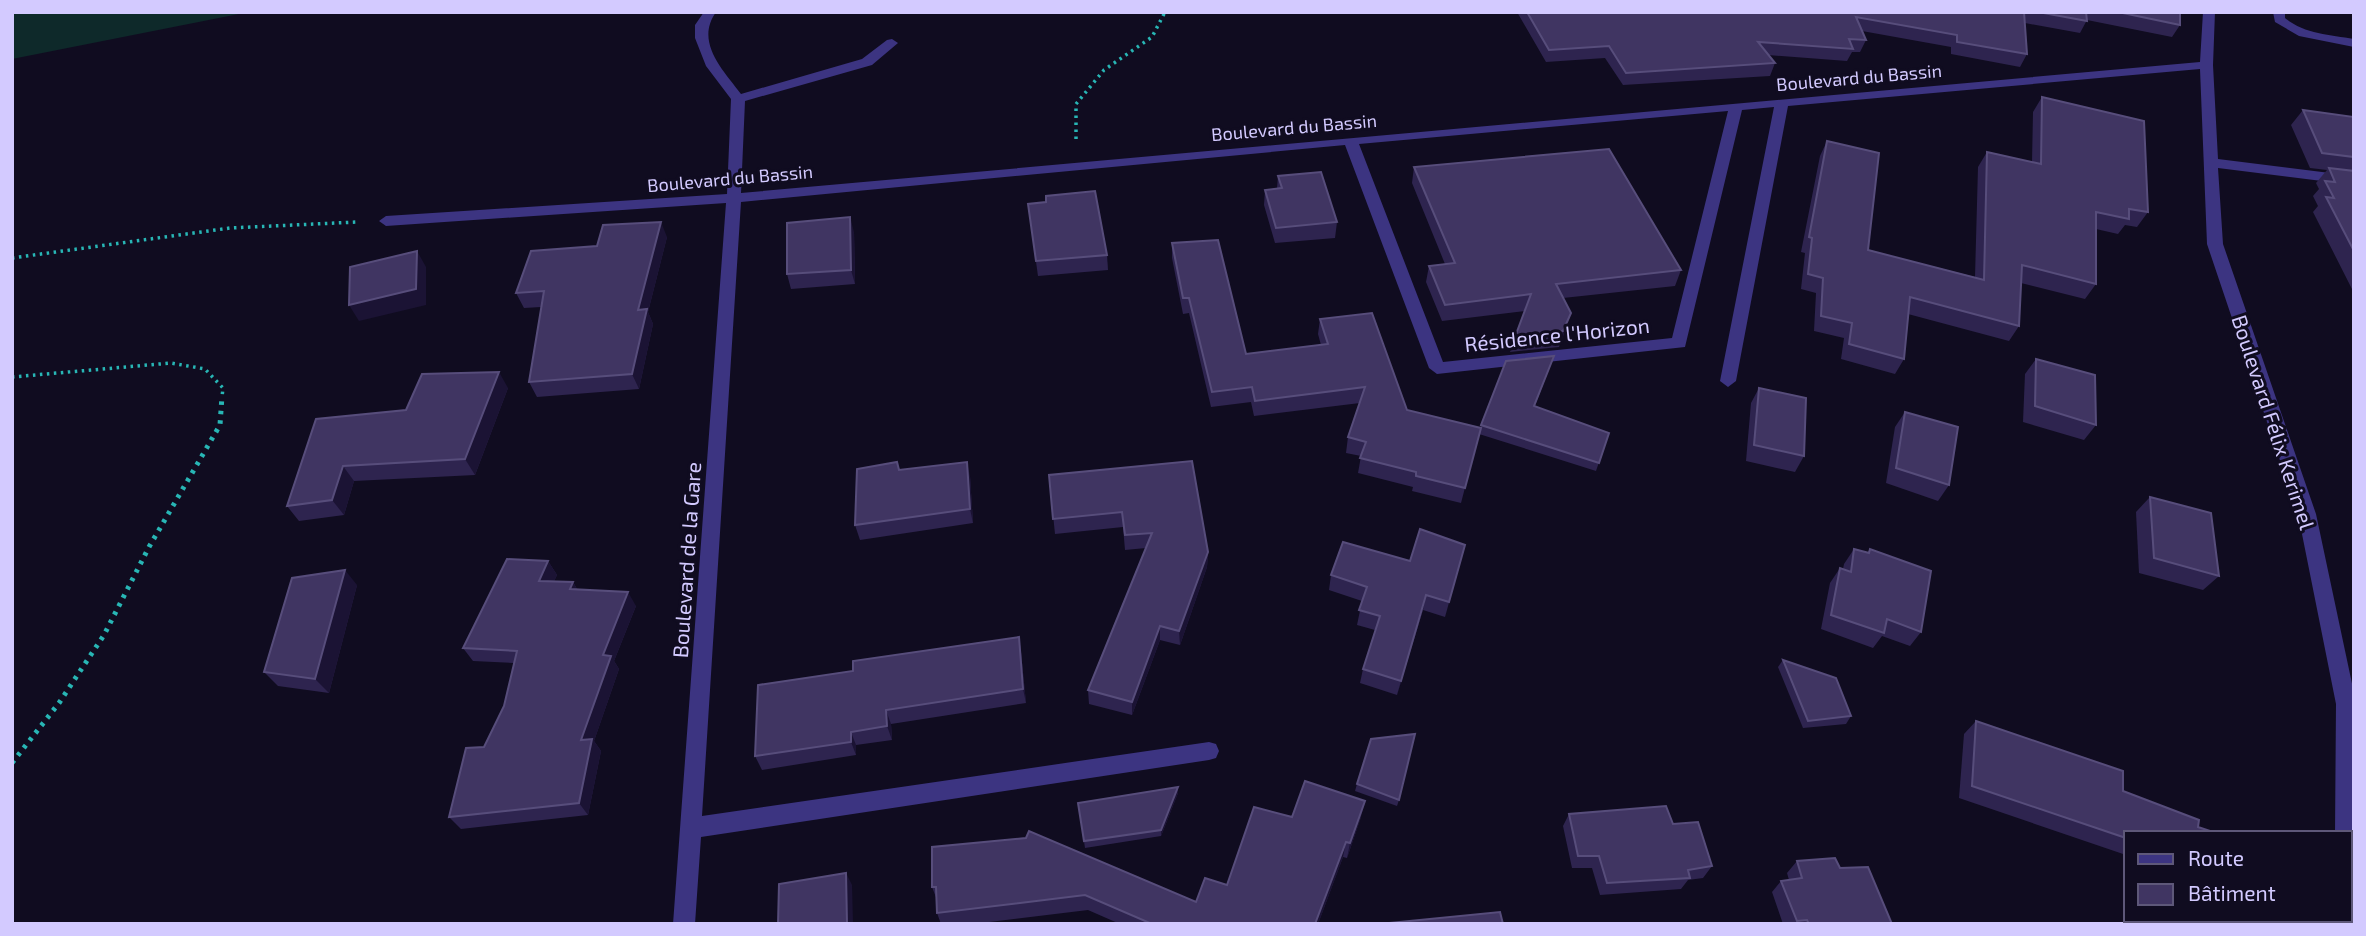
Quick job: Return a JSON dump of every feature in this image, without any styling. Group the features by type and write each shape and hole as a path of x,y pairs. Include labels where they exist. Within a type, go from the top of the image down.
{"street":[{"path":"710,12 701,25 701,38 713,66 738,99 867,62 892,43"},
{"name":"Boulevard Félix Kerimel","path":"2209,12 2206,65 2215,244 2307,514 2346,704 2346,831"},
{"path":"2278,12 2284,25 2295,30 2354,43"},
{"name":"Boulevard du Bassin","path":"386,220 734,198 2206,65"},
{"name":"Boulevard de la Gare","path":"684,924 734,198 738,99"},
{"path":"1728,382 1782,103"},
{"name":"Résidence l'Horizon","path":"1351,142 1437,368 1679,343 1736,108"},
{"path":"2211,163 2354,181"},
{"path":"691,828 1209,751"}],"path":[{"path":"1076,165 1076,103 1104,71 1152,37 1165,12"},
{"path":"12,258 230,228 386,220"},
{"path":"12,377 172,363 205,369 223,388 220,425 149,547 104,635 59,704 12,763"}],"green space":[{"path":"12,12 249,12 12,59"}],"building":[{"path":"1527,12 2024,12 2027,54 1957,42 1957,35 1856,17 1866,40 1849,39 1853,49 1758,42 1775,63 1626,73 1609,46 1549,50"},
{"path":"2038,12 2086,12 2087,21"},
{"path":"2118,12 2180,12 2180,25"},
{"path":"2042,97 2144,121 2148,212 2129,209 2129,219 2096,212 2096,284 2022,265 2019,326 1910,297 1904,359 1849,344 1852,323 1821,316 1823,278 1808,274 1812,238 1809,237 1827,141 1879,153 1868,250 1984,280 1987,152 2041,164"},
{"path":"2303,110 2354,117 2354,157 2322,153"},
{"path":"1609,149 1681,270 1556,284 1571,313 1563,331 1515,337 1531,294 1445,305 1429,266 1455,263 1414,167"},
{"path":"2329,168 2354,171 2354,251 2326,197 2334,198 2325,181 2335,182"},
{"path":"1321,172 1337,222 1276,228 1265,190 1282,188 1278,176"},
{"path":"1095,191 1107,255 1036,261 1028,204 1046,202 1046,196"},
{"path":"850,217 851,270 787,274 787,223"},
{"path":"661,222 638,310 647,309 632,374 529,382 544,291 516,293 531,251 597,246 603,225"},
{"path":"1218,240 1246,354 1328,344 1320,319 1372,313 1407,410 1481,428 1465,488 1360,458 1366,442 1348,437 1365,387 1255,401 1252,387 1212,392 1189,298 1183,298 1172,243"},
{"path":"417,251 416,289 349,305 350,267"},
{"path":"1554,356 1534,406 1609,433 1599,463 1481,425 1506,361"},
{"path":"2036,359 2095,375 2096,425 2035,406"},
{"path":"499,372 465,459 343,466 332,500 287,506 316,419 406,410 422,374"},
{"path":"1759,388 1806,398 1804,456 1754,445"},
{"path":"1905,412 1958,427 1949,485 1896,468"},
{"path":"1192,461 1208,552 1179,631 1160,626 1132,702 1088,690 1152,533 1125,535 1122,512 1053,519 1049,475"},
{"path":"897,462 899,470 967,462 970,509 855,525 857,469"},
{"path":"2150,497 2211,513 2219,576 2154,558"},
{"path":"1420,529 1465,545 1449,602 1426,595 1401,681 1363,669 1380,616 1359,610 1367,587 1331,575 1343,542 1410,561"},
{"path":"1854,549 1869,553 1870,549 1931,571 1921,632 1887,619 1884,633 1831,615 1840,568 1851,572"},
{"path":"507,559 548,561 539,581 573,582 570,589 628,592 603,655 611,656 581,740 592,739 579,803 449,817 466,748 484,747 504,706 517,651 463,648"},
{"path":"345,570 315,679 264,672 292,578"},
{"path":"1019,637 1023,689 886,710 887,726 851,732 851,742 755,756 758,685 853,671 853,661"},
{"path":"1783,660 1836,678 1851,716 1808,721"},
{"path":"1976,721 2123,771 2123,791 2199,820 2198,827 2210,831 2124,831 2124,837 1972,786"},
{"path":"1415,734 1399,800 1357,784 1371,739"},
{"path":"1305,781 1365,801 1350,843 1346,842 1315,924 1152,924 1085,895 937,913 936,887 932,887 932,847 1026,838 1029,831 1196,902 1205,878 1227,885 1254,807 1292,817"},
{"path":"1178,787 1161,830 1084,841 1078,803"},
{"path":"1666,806 1673,824 1698,822 1712,866 1688,870 1690,878 1607,883 1599,856 1578,856 1569,814"},
{"path":"1835,858 1840,868 1868,867 1892,924 1809,924 1807,920 1797,921 1781,881 1802,878 1797,861"},
{"path":"846,873 847,924 778,924 779,884"},
{"path":"1500,912 1503,924 1379,924"}]}
